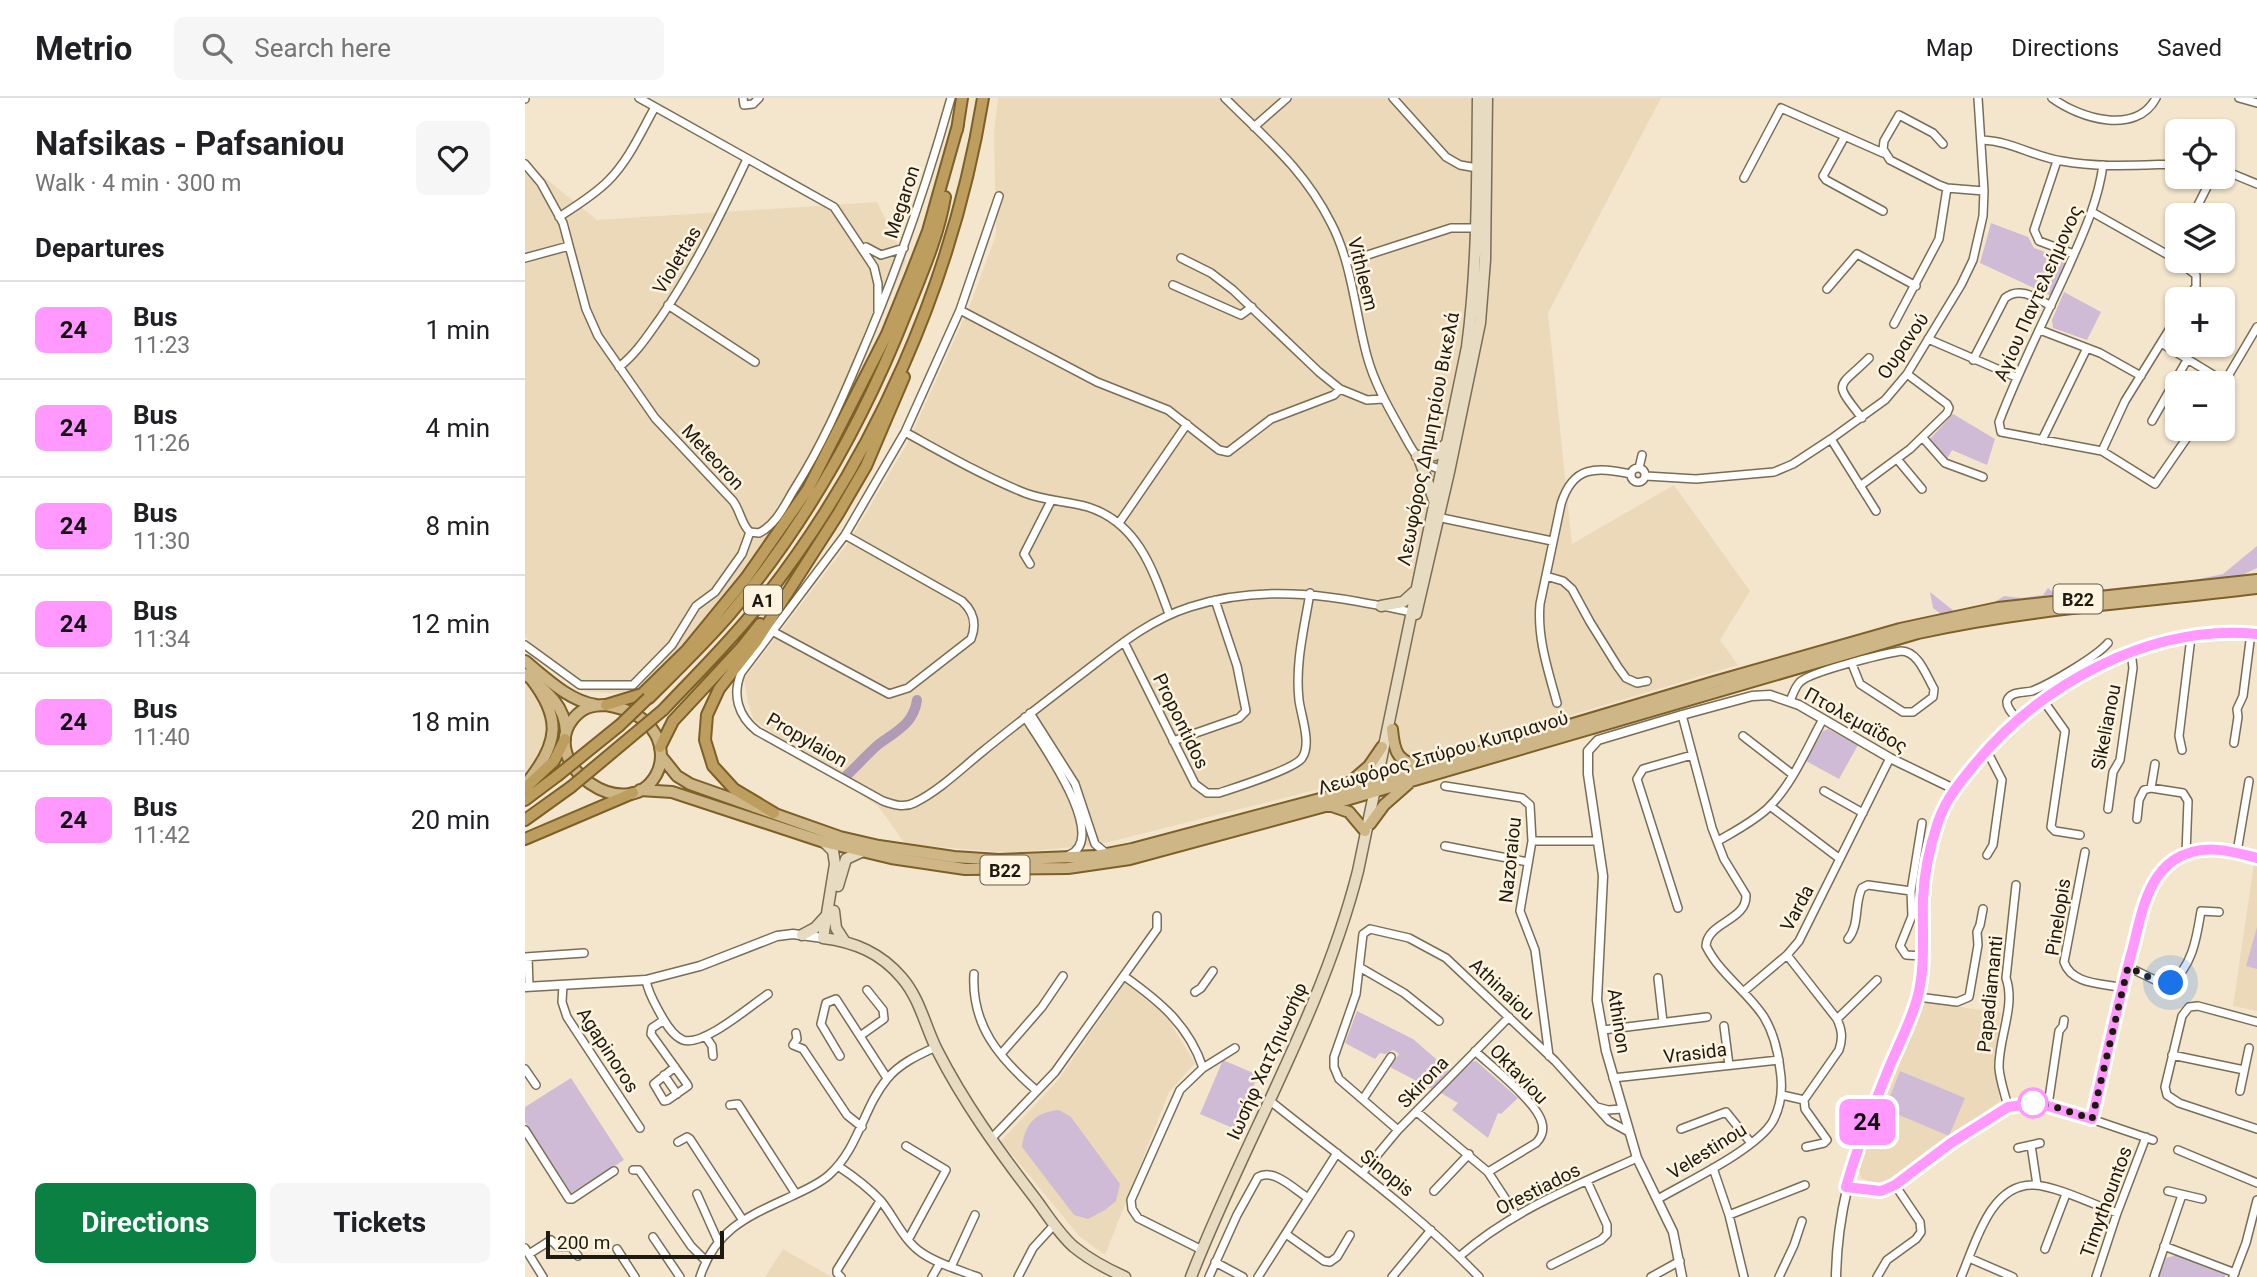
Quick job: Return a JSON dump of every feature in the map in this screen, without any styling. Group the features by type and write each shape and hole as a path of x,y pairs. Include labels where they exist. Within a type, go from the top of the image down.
{"highway":[{"name":"A1","path":"525,800 611,732 697,650 731,612 812,503 882,372 939,226 962,98"},
{"name":"A1","path":"525,820 571,787 663,710 713,659 748,619 824,514 888,397 934,292 959,211 983,98"},
{"path":"836,437 887,334 923,244 936,208 958,125"},
{"path":"775,813 748,800 720,775 708,753 706,728 711,704 756,642 826,534 866,466 909,365 934,292"},
{"path":"602,705 642,694 700,635 746,578 795,510 865,389 908,307"},
{"path":"660,751 673,721 741,648 796,578"},
{"path":"525,787 554,761 565,737"},
{"path":"525,839 637,792"}],"main road":[{"name":"Λεωφόρος Δημητρίου Βικελά","path":"1376,786 1392,729 1413,612 1414,592 1436,516 1435,504 1446,471 1448,441 1467,347 1477,228 1478,98"},
{"name":"Λεωφόρος Δημητρίου Βικελά","path":"1376,786 1382,747 1413,612 1473,364 1485,260 1487,98"},
{"path":"1435,504 1418,458 1435,456 1448,441"},
{"name":"Λεωφόρος Σπύρου Κυπριανού","path":"1376,786 1414,779 1864,639 1940,620 2046,602 2257,580"},
{"name":"Λεωφόρος Σπύρου Κυπριανού","path":"637,792 672,792 860,852 965,869 1068,868 1142,856 1332,800 1426,767 1940,628 2049,610 2257,588"},
{"path":"1381,606 1403,602 1414,592"},
{"name":"B22","path":"525,661 576,699 628,710 643,720 656,735 660,751"},
{"path":"525,787 547,752 553,733 549,705 529,677"},
{"name":"B22","path":"529,677 558,704 564,719 569,759 584,779 619,796 637,792"},
{"path":"565,737 570,723 580,712 602,705"},
{"path":"1392,729 1399,757 1411,764 1426,767"},
{"path":"1382,747 1369,766 1332,800 1367,828 1388,800 1414,779"},
{"path":"637,792 657,774 660,751"},
{"name":"Λεωφόρος Σπύρου Κυπριανού","path":"660,751 672,772 682,780 840,837 919,853 999,860 1107,854 1332,800"},
{"name":"Ιωσήφ Χατζηιωσήφ","path":"1191,1277 1331,957 1353,890 1376,786"},
{"path":"824,842 833,851 835,858 826,938 845,942 877,955 904,979 963,1099 1054,1225 1073,1247 1125,1277"},
{"path":"802,935 815,928 830,912 843,863 860,852"},
{"path":"830,912 845,942"}],"street":[{"path":"639,98 834,207 872,262 877,278 879,315"},
{"path":"743,98 744,105 748,106 759,98"},
{"name":"Megaron","path":"750,532 759,533 775,520 818,452 879,315 904,248 951,98"},
{"name":"Vithleem","path":"1225,98 1297,169 1311,187 1333,226 1346,262 1366,355 1383,399 1418,458"},
{"path":"1254,127 1287,98"},
{"path":"1393,98 1446,157 1460,165 1477,168"},
{"path":"2052,98 2074,111 2098,119 2117,120 2135,117 2149,109 2156,98"},
{"path":"2239,98 2257,103"},
{"name":"Ουρανού","path":"1646,476 1696,479 1774,472 1793,464 1885,400 1907,374 1961,285 1973,260 1982,221 1985,191 1976,99"},
{"path":"559,217 599,189 615,173 655,107"},
{"path":"1744,178 1781,108 1883,153 1890,160 1947,188 1985,191"},
{"path":"1883,153 1885,141 1899,116 1933,133 1943,144"},
{"path":"1845,136 1823,176 1883,211"},
{"path":"1982,140 2002,142 2057,161 2103,165 2165,164"},
{"name":"Violettas","path":"619,367 635,354 693,267 747,159"},
{"path":"2057,161 2034,230 2039,241 2074,254"},
{"name":"Meteoron","path":"525,164 541,183 559,217 588,316 598,335 655,418 733,501 742,515 745,528 750,532"},
{"name":"Αγίου Παντελεήμονος","path":"2042,440 2001,432 1999,422 2016,377 2040,330 2092,212 2103,165"},
{"path":"2235,175 2257,184"},
{"path":"1894,324 1940,239 1947,188"},
{"name":"Propylaion","path":"999,196 960,310 905,432 845,535 743,667 737,698 745,720 757,731 888,803 901,806 916,801 950,778 1123,642 1169,614 1215,600 1266,593 1310,593 1413,612"},
{"path":"2092,212 2165,253"},
{"path":"1346,262 1451,228 1477,228"},
{"path":"860,242 881,255 904,248"},
{"path":"525,258 569,246"},
{"path":"1827,289 1857,254 1916,286"},
{"path":"1181,258 1211,273 1252,307 1340,389 1367,400 1383,399"},
{"path":"1173,285 1241,314 1252,307"},
{"path":"1973,360 2005,298 2010,294 2021,292 2051,306"},
{"path":"668,306 755,362"},
{"path":"960,310 1097,382 1168,410 1219,450 1229,452 1271,419 1334,395 1340,389"},
{"path":"2232,371 2255,337 2257,327"},
{"path":"2040,330 2100,353 2141,376"},
{"path":"2102,451 2125,401 2165,336"},
{"path":"1928,339 2016,377"},
{"path":"2161,342 2205,371"},
{"path":"2087,348 2042,440 2102,451 2155,484 2185,441"},
{"path":"1862,418 1842,393 1842,388 1845,380 1869,358"},
{"path":"2152,421 2187,360"},
{"path":"1860,486 1923,438 1947,413 1949,408 1907,374"},
{"path":"1119,523 1187,424"},
{"path":"905,432 997,482 1051,501 1086,506 1106,514 1135,540 1149,560 1169,614"},
{"path":"1923,438 1945,463 1983,477"},
{"path":"1831,439 1876,511"},
{"path":"1639,468 1642,455"},
{"path":"1418,458 1446,471"},
{"path":"1896,459 1922,489"},
{"path":"1639,468 1646,476 1643,481 1637,482 1632,479 1631,474 1634,469 1639,468"},
{"path":"1557,703 1541,640 1539,620 1552,541 1565,490 1574,478 1588,470 1607,469 1631,474"},
{"path":"1030,564 1024,554 1051,501"},
{"path":"1436,516 1552,541"},
{"path":"525,645 580,685 626,686 635,683 672,645 695,608 712,595 742,554 750,532"},
{"path":"772,631 889,694 908,688 971,639 974,619 966,605 845,535"},
{"path":"1546,576 1563,581 1572,589 1626,678 1637,683 1647,681"},
{"name":"Propontidos","path":"1123,642 1195,784 1210,794 1222,792 1293,766 1301,760 1306,744 1298,695 1298,673 1310,593"},
{"path":"1173,741 1239,718 1246,710 1237,666 1215,600"},
{"path":"1836,1277 1839,1225 1846,1187 1875,1103 1918,997 1927,864 1938,820 1954,789 2018,720 2088,671 2131,651 2191,637 2254,633 2243,696 2237,709 2234,743"},
{"path":"2182,750 2179,736 2191,637"},
{"path":"2018,720 2007,706 2011,695 2040,687 2099,652 2108,643"},
{"path":"1790,701 1798,684 1803,680 1852,664 1907,651 1916,658 1934,689 1933,697 1910,713 1899,709 1860,684 1852,664"},
{"name":"Sikelianou","path":"2108,809 2113,772 2120,760 2133,668 2131,651"},
{"name":"Πτολεμαΐδος","path":"1587,759 1588,751 1598,740 1762,695 1790,701 1890,758 1954,789"},
{"path":"2043,700 2065,731 2051,827 2055,831 2080,835"},
{"path":"1028,715 1075,784 1095,844 1107,854"},
{"path":"1028,715 1064,780 1081,825 1082,840 1078,849 1071,855 1054,858"},
{"path":"1682,715 1718,841 1770,806 1792,774 1823,719"},
{"path":"1743,736 1792,774"},
{"path":"1987,751 2002,780 1993,845 1987,855"},
{"path":"1678,908 1637,779 1643,769 1692,755"},
{"name":"Varda","path":"1743,992 1787,955 1799,941 1890,758"},
{"name":"Athinon","path":"1587,759 1603,902 1597,985 1602,1030 1613,1079 1637,1158 1673,1232 1682,1277"},
{"path":"2151,788 2155,764"},
{"path":"2237,852 2249,781"},
{"name":"Nazoraiou","path":"1445,786 1527,800 1531,808 1532,841 1520,905 1524,924 1535,950 1549,1056"},
{"path":"2137,819 2144,790 2151,788 2179,792 2186,796 2186,854"},
{"path":"1824,791 1863,813"},
{"path":"1770,806 1838,858"},
{"path":"1922,823 1911,891 1910,923 1900,946 1906,955 1922,956"},
{"path":"1532,841 1598,841"},
{"name":"Velestinou","path":"1658,1199 1713,1168 1762,1135 1771,1125 1782,1095 1779,1059 1764,1017 1707,950 1706,941 1709,935 1742,910 1746,901 1744,891 1724,859 1718,841"},
{"path":"1445,846 1528,862"},
{"path":"1846,1187 1881,1191 1895,1185 1951,1143 2008,1107 2033,1103 2049,1105 2092,1119 2128,967 2144,905 2152,886 2164,869 2186,854 2206,849 2237,852 2257,858"},
{"name":"Pinelopis","path":"2085,852 2064,962 2067,970 2076,979 2123,988"},
{"name":"Papadiamanti","path":"2008,1107 2000,1059 2017,884"},
{"path":"1848,939 1853,932 1861,890 1868,886 1911,891"},
{"path":"1918,997 1957,1002 1969,997 1978,945 1977,932 1983,909"},
{"path":"2128,967 2155,980 2171,983 2181,972 2194,948 2201,911 2218,912"},
{"path":"991,1139 1055,1072 1157,929 1157,916"},
{"name":"Athinaiou","path":"1361,968 1364,931 1374,929 1401,934 1432,949 1454,965 1509,1017 1609,1121 1629,1132"},
{"path":"584,953 526,957 527,987 646,980 701,966 777,936 826,938"},
{"path":"1787,955 1837,1019 1842,1038 1839,1050 1804,1100 1805,1109 1827,1138 1824,1143 1806,1147"},
{"path":"1398,1130 1339,1079 1333,1064 1353,1005 1361,968 1404,993 1439,1021"},
{"path":"1195,992 1213,971"},
{"path":"974,974 974,1001 978,1018 1017,1074 1037,1091"},
{"path":"1001,1054 1042,1007 1063,976"},
{"path":"1123,976 1172,1013 1189,1038 1203,1068"},
{"path":"1658,978 1663,1022"},
{"path":"646,980 648,991 664,1020 677,1037 683,1040 696,1041 706,1037 768,994"},
{"path":"1837,1019 1877,980"},
{"name":"Agapinoros","path":"563,985 562,1002 566,1017 640,1128"},
{"path":"860,1036 884,1019 883,1010 867,990"},
{"path":"840,1056 821,1024 826,1003 832,999 839,1001 887,1078"},
{"path":"2257,1022 2198,1006 2189,1007 2182,1016 2165,1087 2167,1095 2179,1103 2257,1129"},
{"name":"Skirona","path":"1363,1172 1398,1130 1509,1017"},
{"path":"1602,1030 1707,1017"},
{"path":"664,1020 652,1028 651,1034 688,1086 664,1101 655,1084 675,1068"},
{"path":"2049,1105 2059,1031 2064,1020"},
{"path":"1724,1026 1729,1065"},
{"path":"796,1033 797,1040 793,1045 803,1049 847,1115 862,1127"},
{"path":"706,1037 712,1046 713,1056"},
{"path":"700,1277 718,1241 742,1219 826,1178 853,1145 887,1078 914,1057 936,1047"},
{"path":"1202,1250 1138,1218 1133,1213 1131,1203 1176,1097 1185,1084 1203,1068 1235,1048"},
{"path":"2240,1091 2249,1048"},
{"name":"Oktaviou","path":"1475,1051 1524,1097 1538,1115 1543,1127 1536,1143 1488,1172"},
{"path":"2172,1055 2244,1070"},
{"path":"1363,1099 1391,1057"},
{"name":"Vrasida","path":"1613,1079 1779,1059"},
{"path":"525,1069 536,1086"},
{"path":"664,1075 677,1094"},
{"path":"1782,1095 1804,1100"},
{"name":"Sinopis","path":"1269,1100 1363,1172 1431,1230 1479,1277"},
{"path":"730,1105 739,1104 796,1194"},
{"path":"1597,1106 1608,1110 1622,1109"},
{"path":"1417,1112 1488,1172 1516,1215"},
{"path":"1681,1129 1726,1112 1751,1143"},
{"name":"Timythountos","path":"2092,1119 2150,1139 2117,1213 2096,1277"},
{"path":"525,1130 569,1199 614,1171"},
{"path":"678,1142 687,1137 690,1139 742,1219"},
{"path":"2018,1148 2041,1143"},
{"path":"2031,1145 2037,1185"},
{"path":"906,1146 946,1170 908,1240"},
{"path":"2178,1150 2257,1183"},
{"path":"1258,1277 1337,1153"},
{"path":"1434,1191 1469,1154"},
{"name":"Orestiados","path":"1459,1256 1516,1215 1637,1158"},
{"path":"838,1166 863,1184 880,1201 908,1240 923,1253 940,1263 978,1277"},
{"path":"1713,1168 1729,1215 1744,1277"},
{"path":"633,1170 639,1170 691,1245 706,1261"},
{"path":"1209,1277 1237,1215 1261,1175 1273,1175 1308,1198"},
{"path":"1551,1265 1601,1240 1607,1234 1607,1225 1587,1181"},
{"path":"1729,1215 1805,1185"},
{"path":"1877,1277 1887,1260 1916,1239 1920,1232 1920,1222 1895,1185"},
{"path":"1961,1277 1998,1200 2018,1187 2037,1185 2117,1213"},
{"path":"2168,1191 2202,1199"},
{"path":"697,1194 718,1241"},
{"path":"2045,1249 2066,1194"},
{"path":"2154,1277 2182,1195"},
{"path":"2165,1246 2234,1275 2257,1200"},
{"path":"839,1275 880,1201"},
{"path":"951,1267 975,1215"},
{"path":"1779,1277 1790,1256 1802,1221"},
{"path":"1018,1277 1033,1248 1054,1225"},
{"path":"1392,1277 1431,1230"},
{"path":"1286,1234 1329,1262 1337,1256 1350,1235"},
{"path":"653,1237 680,1277"},
{"path":"544,1277 527,1251 551,1240 558,1247 571,1247 578,1256"},
{"path":"2246,1243 2257,1245"},
{"path":"617,1249 635,1277"},
{"path":"1969,1258 2013,1277"},
{"path":"1651,1277 1680,1261"},
{"path":"1215,1262 1243,1277"},
{"path":"932,1277 940,1263"}],"shaded area":[{"path":"998,98 1661,98 1548,313 1572,544 1674,485 1750,591 1720,640 1738,665 1355,780 1097,845 1009,853 905,844 879,807 754,720 744,679 848,543 908,442 970,305 996,235 994,132"},
{"path":"525,162 597,220 877,202 906,261 824,451 739,582 673,657 632,691 582,691 525,637"},
{"path":"1991,223 2028,237 2034,248 2054,255 2062,252 2069,259 2051,296 1980,263"},
{"path":"2064,292 2101,312 2087,340 2053,328 2052,320"},
{"path":"1953,414 1995,439 1987,465 1952,450 1946,461 1928,441"},
{"path":"2257,546 2257,568 2236,578 2067,596 1941,614 1933,608 1930,592 1954,611 1995,602 2004,596 2021,598 2043,595 2048,588 2055,594 2194,580 2223,574"},
{"path":"525,682 536,687 553,722 545,760 525,777"},
{"path":"1828,729 1858,745 1839,779 1806,761 1823,731"},
{"path":"2254,864 2257,865 2257,1011 2233,1006"},
{"path":"2257,927 2257,969 2246,966"},
{"path":"1125,983 1166,1016 1195,1063 1169,1092 1105,1255 1079,1236 1001,1141 1058,1080"},
{"path":"1927,1002 2001,1013 1994,1069 2000,1101 1894,1178 1881,1183 1868,1181 1861,1178 1859,1170 1865,1149 1923,1005"},
{"path":"1357,1011 1413,1039 1449,1070 1432,1089 1390,1067 1399,1054 1393,1050 1380,1053 1375,1059 1345,1043"},
{"path":"1223,1060 1258,1075 1235,1129 1200,1114"},
{"path":"1476,1061 1518,1098 1501,1114 1498,1113 1488,1138 1452,1110 1458,1103 1441,1093"},
{"path":"1900,1071 1965,1098 1949,1136 1885,1109"},
{"path":"571,1078 624,1160 571,1193 525,1122 525,1107"},
{"path":"1059,1110 1071,1117 1120,1184 1116,1201 1088,1219 1074,1215 1022,1147 1026,1132 1033,1121 1044,1113"},
{"path":"783,1249 832,1277 765,1277"},
{"path":"2180,1254 2225,1273 2225,1277 2159,1277 2166,1258"}],"waterway":[{"path":"847,775 875,748 904,726 912,715 917,700"}],"bus line":[{"name":"24","path":"2257,634 2191,637 2162,643 2131,651 2088,671 2018,720 1984,753 1954,789 1938,820 1927,864 1923,896 1921,978 1917,999 1875,1103 1846,1187 1881,1191 1895,1185 1994,1113 2008,1107 2038,1103 2092,1119 2144,905 2157,877 2174,861 2195,851 2220,850 2257,858"}],"route":[{"path":"2033,1103 2049,1105 2092,1119 2128,967 2155,980 2171,983"}]}
